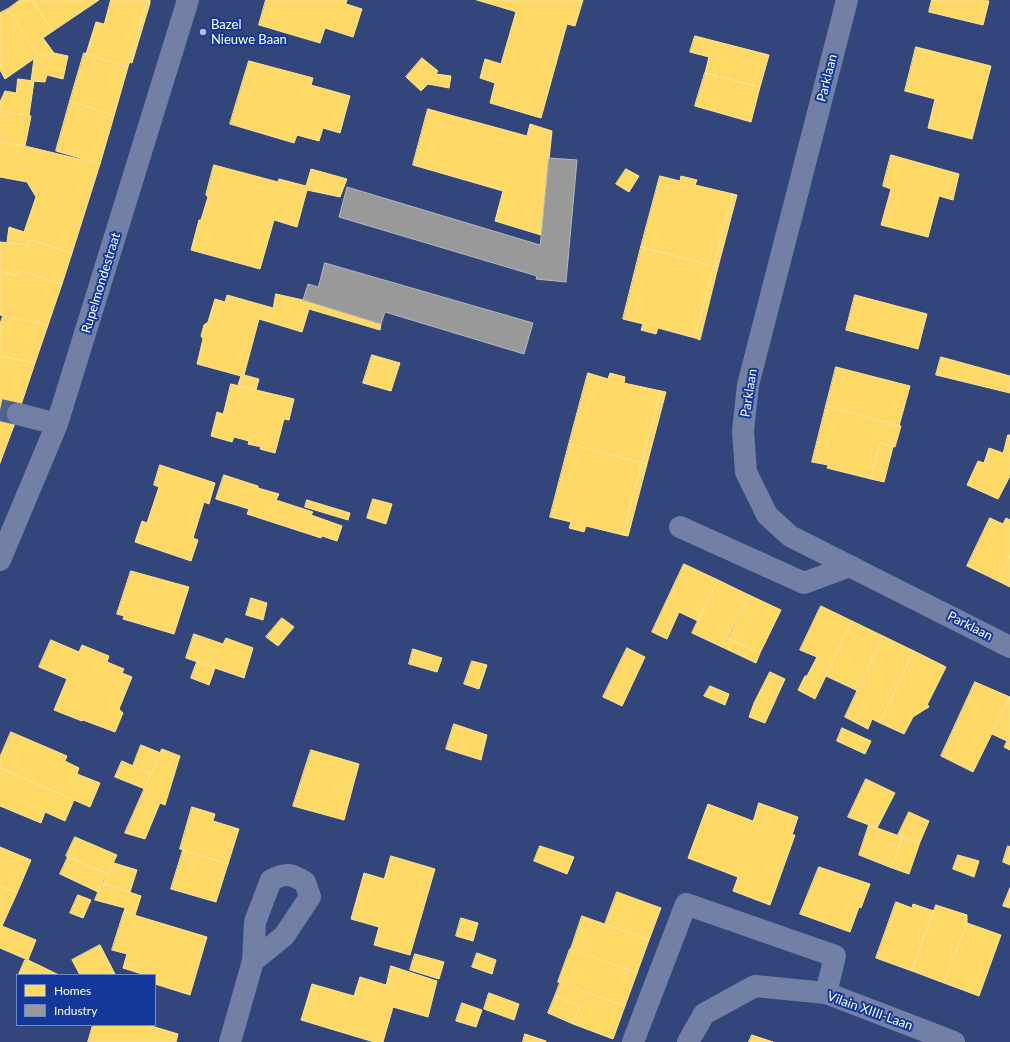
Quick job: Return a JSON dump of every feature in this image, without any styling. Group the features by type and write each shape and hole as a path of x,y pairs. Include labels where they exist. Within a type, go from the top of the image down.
{"street":[{"name":"Rupelmondestraat","path":"0,560 57,424 188,0"},
{"name":"Parklaan","path":"847,0 748,385 743,431 746,472 767,515 790,536 1010,647"},
{"path":"18,414 57,424"},
{"path":"680,527 804,583 850,566"},
{"path":"632,1042 686,904 835,956 826,993"},
{"path":"230,1042 253,961"},
{"name":"Vilain XIIII-Laan","path":"688,1042 704,1014 755,986 826,993 954,1042"}],"building: Homes":[{"path":"20,0 32,0 53,31 43,38 54,53 38,56 8,9"},
{"path":"32,0 99,0 53,31"},
{"path":"111,0 150,0 150,3 147,2 128,67 86,54 96,22 104,24"},
{"path":"266,0 347,0 346,4 362,9 353,37 325,28 320,43 259,25"},
{"path":"477,0 583,0 575,26 567,24 541,118 490,103 495,83 480,78 485,59 501,64 516,12"},
{"path":"932,0 989,1 983,25 929,12"},
{"path":"147,2 150,3 132,63 129,62"},
{"path":"8,9 38,56 5,79 0,70 0,13"},
{"path":"695,36 769,55 760,87 705,73 709,57 690,52"},
{"path":"916,47 991,66 972,139 928,128 935,99 905,91"},
{"path":"54,53 68,56 63,79 47,75 45,82 31,81 34,59 38,56"},
{"path":"84,53 128,67 114,116 70,101"},
{"path":"422,58 438,71 436,74 451,76 449,88 428,84 421,91 406,77"},
{"path":"249,61 313,78 311,85 350,96 340,133 323,128 319,141 297,135 294,143 230,124"},
{"path":"705,73 760,87 751,122 695,106"},
{"path":"18,79 34,81 29,116 0,111 0,102 5,91 16,93"},
{"path":"70,101 114,116 100,164 56,151"},
{"path":"428,109 527,136 530,124 552,131 541,235 495,221 503,191 413,165"},
{"path":"0,111 31,116 25,146 0,142"},
{"path":"0,142 25,146 100,164 72,253 30,240 28,245 7,242 9,227 24,232 36,197 27,182 0,177"},
{"path":"891,155 959,174 953,200 939,196 928,237 881,225 891,189 883,186"},
{"path":"214,165 278,182 279,179 306,186 311,169 347,179 340,197 307,190 297,227 274,220 260,269 191,250 199,220 201,220 208,197 206,195"},
{"path":"626,169 639,176 629,192 616,184"},
{"path":"660,176 680,181 681,176 697,180 695,185 733,194 714,266 641,247"},
{"path":"733,194 737,195 718,267 714,266"},
{"path":"30,240 72,253 62,284 19,270 17,276 0,271 0,242 28,245"},
{"path":"641,247 714,266 695,338 658,328 656,334 641,330 643,324 623,319"},
{"path":"714,266 718,267 700,340 695,338"},
{"path":"19,270 62,284 48,325 0,315 0,271 17,276"},
{"path":"276,294 303,300 381,324 380,330 309,309 302,332 259,319 244,375 259,379 256,390 238,385 241,376 197,364 203,339 201,336 204,325 208,322 215,299 225,302 227,295 273,308"},
{"path":"855,295 927,314 918,349 846,330"},
{"path":"3,316 48,325 35,363 0,356 0,324"},
{"path":"372,355 400,363 391,391 363,383"},
{"path":"0,356 35,363 16,420 0,415"},
{"path":"941,357 1010,376 1010,393 936,375"},
{"path":"836,367 910,386 899,426 826,406"},
{"path":"588,373 608,379 610,373 625,377 624,383 661,391 642,463 569,444"},
{"path":"231,384 294,399 289,420 284,419 275,453 260,449 261,447 248,444 249,441 234,437 232,442 211,436 217,412 223,414"},
{"path":"661,391 666,392 647,464 642,463"},
{"path":"826,406 901,426 895,447 880,443 871,479 827,468 828,465 812,462"},
{"path":"0,415 16,420 0,463"},
{"path":"1008,435 1010,435 1010,476 998,499 967,485 978,461 984,463 989,448 1003,453"},
{"path":"880,443 893,447 884,482 871,479"},
{"path":"569,444 642,463 623,535 586,526 584,532 569,528 571,522 550,517"},
{"path":"642,463 647,464 628,536 623,535"},
{"path":"160,465 215,483 209,504 204,502 193,538 198,540 191,561 135,542 142,521 147,523 159,487 154,485"},
{"path":"224,475 279,494 276,500 313,512 311,515 342,526 337,541 322,536 321,538 247,514 249,509 216,499"},
{"path":"373,499 392,504 386,524 367,518"},
{"path":"307,500 350,513 348,520 305,507"},
{"path":"990,518 1003,524 1006,518 1010,520 1010,556 998,581 967,566"},
{"path":"1010,556 1010,587 998,581"},
{"path":"684,564 718,580 698,621 679,612 667,639 652,632"},
{"path":"131,571 189,587 174,634 123,619 124,616 117,614"},
{"path":"718,580 749,595 722,647 692,633"},
{"path":"749,595 781,610 760,653 728,638"},
{"path":"251,598 267,603 263,620 246,615"},
{"path":"821,606 852,621 815,699 798,690 817,657 800,650"},
{"path":"282,618 294,627 278,646 266,637"},
{"path":"852,621 883,636 858,691 826,676"},
{"path":"194,634 223,644 226,638 253,648 244,678 186,658"},
{"path":"883,636 914,651 880,723 872,719 868,729 845,717"},
{"path":"728,638 760,653 756,663 722,647"},
{"path":"51,640 79,652 82,645 109,656 107,662 124,669 122,673 132,677 119,709 123,713 115,732 54,710 67,679 39,667"},
{"path":"627,648 645,657 622,706 603,697"},
{"path":"413,649 442,658 437,672 409,664"},
{"path":"914,651 946,667 927,705 929,706 928,708 913,717 904,734 880,723"},
{"path":"472,661 487,665 479,689 464,684"},
{"path":"197,662 215,668 209,685 191,678"},
{"path":"770,672 785,679 765,723 749,717 754,703"},
{"path":"975,682 1010,697 973,772 941,756"},
{"path":"710,686 729,694 725,705 704,696"},
{"path":"1010,697 1010,750 1004,747 1007,741 992,734"},
{"path":"454,724 487,735 481,760 446,749"},
{"path":"842,728 871,741 865,754 837,741"},
{"path":"11,732 67,756 65,761 79,768 77,774 100,783 90,807 0,768 0,757"},
{"path":"141,745 161,753 151,774 133,766"},
{"path":"162,749 180,756 165,805 160,803 145,839 125,833"},
{"path":"311,750 359,764 344,820 293,806"},
{"path":"122,761 151,774 145,789 115,777"},
{"path":"0,768 74,800 65,821 45,812 41,823 0,806"},
{"path":"866,779 895,793 877,828 848,817"},
{"path":"759,803 798,817 792,835 795,835 770,905 733,891 738,877 688,858 708,804 753,821"},
{"path":"192,807 215,814 213,821 239,829 228,864 180,849"},
{"path":"909,812 929,821 920,842 898,835"},
{"path":"869,825 902,837 892,868 859,855"},
{"path":"75,837 117,855 108,874 66,856"},
{"path":"902,837 920,842 909,874 892,868"},
{"path":"540,846 574,857 567,874 534,861"},
{"path":"1008,846 1010,847 1010,865 1003,862"},
{"path":"0,847 31,860 17,893 0,886"},
{"path":"183,850 228,864 216,902 171,889"},
{"path":"958,855 979,861 974,877 953,869"},
{"path":"391,856 435,869 410,955 374,945 379,927 351,919 364,873 384,879"},
{"path":"68,857 108,874 98,892 60,874"},
{"path":"114,863 137,870 130,892 102,883"},
{"path":"819,867 870,884 861,908 859,907 850,932 800,914"},
{"path":"102,883 141,896 135,915 124,912 125,908 95,900"},
{"path":"0,886 17,893 2,926 36,940 28,960 0,948"},
{"path":"1010,888 1010,908 1003,906"},
{"path":"617,892 661,908 649,940 605,924"},
{"path":"78,895 91,900 83,918 70,913"},
{"path":"896,902 912,908 913,904 934,911 912,971 876,958"},
{"path":"936,905 967,915 967,923 944,983 912,971"},
{"path":"124,912 207,937 190,995 156,984 156,974 142,974 123,968 127,954 112,950"},
{"path":"582,916 649,940 637,973 571,949"},
{"path":"461,918 478,923 473,941 456,936"},
{"path":"967,923 1001,935 979,996 944,983"},
{"path":"100,945 115,974 79,974 72,960"},
{"path":"570,949 637,973 625,1006 558,982"},
{"path":"477,953 496,960 492,974 472,967"},
{"path":"415,954 444,962 439,979 410,970"},
{"path":"25,960 28,960 57,974 19,974"},
{"path":"391,966 437,981 428,1017 393,1007 383,1042 374,1042 301,1020 312,984 354,996 360,977 386,985"},
{"path":"560,983 625,1006 613,1039 573,1024 580,1006 555,996"},
{"path":"489,993 519,1004 514,1020 484,1009"},
{"path":"555,996 580,1006 573,1024 548,1013"},
{"path":"462,1003 482,1010 476,1027 456,1021"},
{"path":"93,1026 151,1026 178,1034 176,1042 88,1042"},
{"path":"525,1034 546,1041 546,1042 523,1042"},
{"path":"752,1035 773,1042 749,1042"}],"building: Industry":[{"path":"549,158 577,160 566,282 536,279 537,276 339,217 347,187 540,245"},
{"path":"325,263 533,323 524,354 385,312 381,324 303,300 308,284 318,287"}],"tunnel":[{"path":"0,410 18,414"}],"place":[{"name":"Bazel Nieuwe Baan","path":"203,32"}]}
